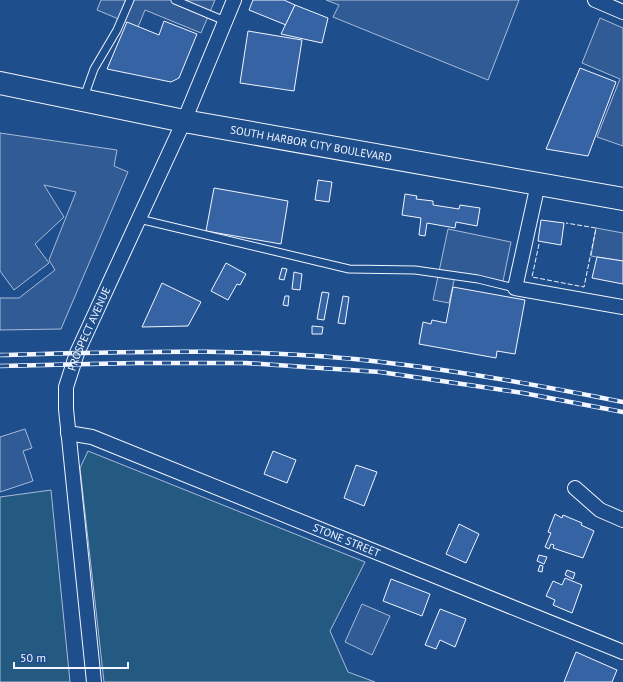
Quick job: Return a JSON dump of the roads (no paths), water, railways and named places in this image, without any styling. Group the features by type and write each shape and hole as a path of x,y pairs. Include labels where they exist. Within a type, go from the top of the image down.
{"main road":[{"name":"SOUTH HARBOR CITY BOULEVARD","path":"0,83 184,121 623,198"}],"street":[{"name":"PROSPECT AVENUE","path":"94,682 68,433 66,393 72,364 184,121 234,0"},
{"path":"595,0 623,12"},
{"path":"538,184 515,288 623,307"},
{"name":"STONE STREET","path":"68,433 92,437 623,652"},
{"path":"576,488 600,510 623,520"}],"lane":[{"path":"83,100 94,69 117,30 130,0"},
{"path":"175,0 225,21"},
{"path":"139,219 349,269 415,270 478,279 515,288"}],"railway":[{"path":"0,355 239,352 334,357 472,374 623,402"},
{"path":"0,366 136,363 246,363 380,372 523,393 623,412"}]}
